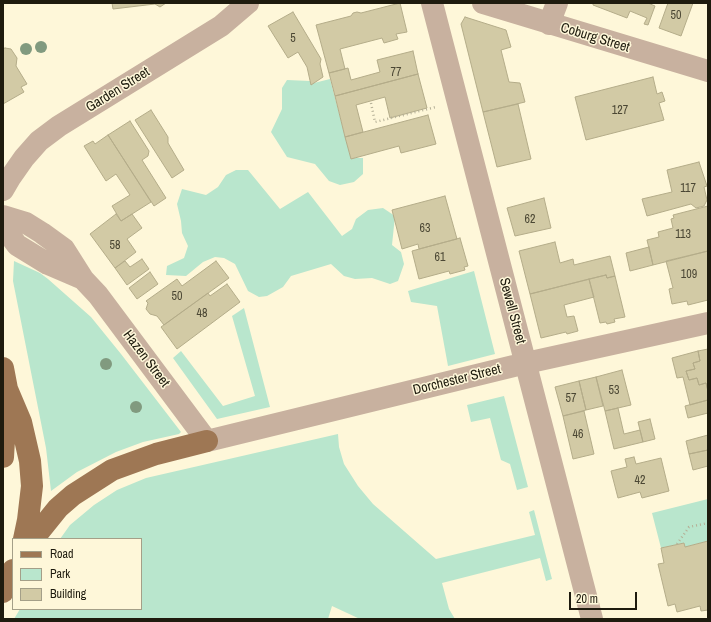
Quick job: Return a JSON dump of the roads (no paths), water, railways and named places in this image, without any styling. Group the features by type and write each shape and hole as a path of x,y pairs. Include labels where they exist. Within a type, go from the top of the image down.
{"main road":[{"path":"3,368 7,389 21,422 30,461 32,486 24,538"},
{"path":"3,457 7,389"},
{"path":"34,538 58,508 84,488 112,470 130,462 156,454 207,441"}],"street":[{"name":"Garden Street","path":"3,190 24,158 39,141 59,126 221,26 248,3"},
{"name":"Sewell Street","path":"432,3 592,619"},
{"name":"Coburg Street","path":"483,3 708,73"},
{"path":"549,24 557,3"},
{"name":"Hazen Street","path":"3,216 26,223 64,249 83,279 98,295 207,441"},
{"name":"Hazen Street","path":"3,226 17,245 48,264 83,279"},
{"name":"Dorchester Street","path":"207,441 526,363 708,323"}]}
